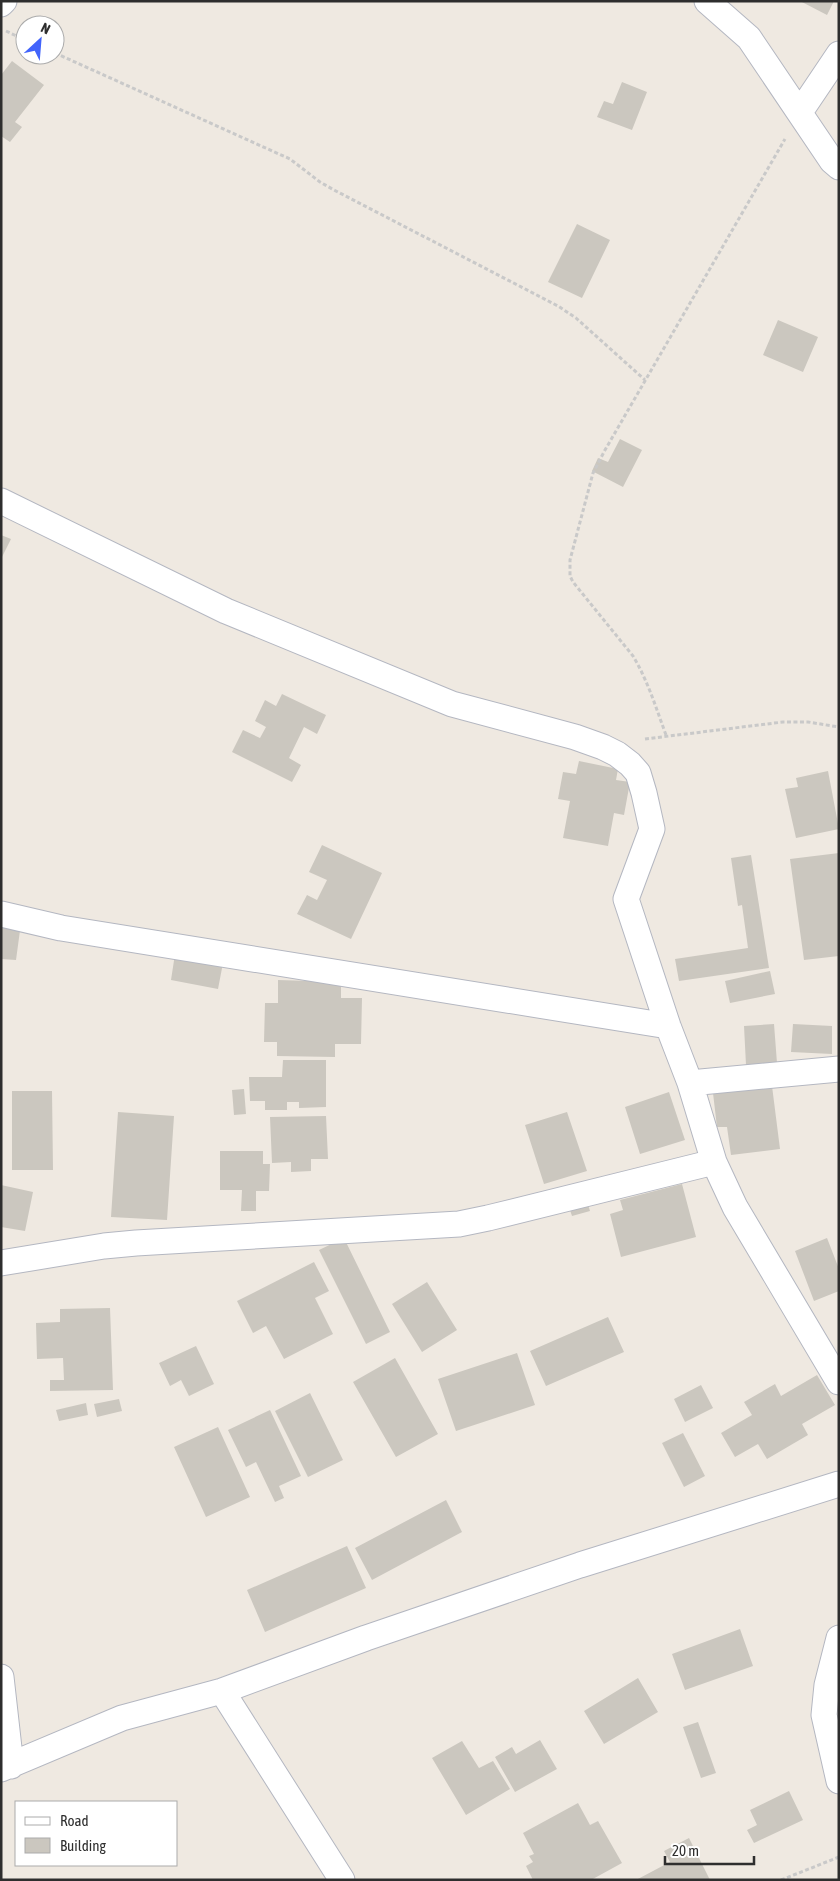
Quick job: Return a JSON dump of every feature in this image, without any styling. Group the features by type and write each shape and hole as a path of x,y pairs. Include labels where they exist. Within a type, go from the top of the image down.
{"street":[{"path":"1,4 4,1"},
{"path":"707,1 749,38 832,161 839,167"},
{"path":"800,112 839,54"},
{"path":"1,501 226,611 452,704 602,747 618,754 630,764 638,773 652,829 626,900 668,1026 690,1083 714,1162 734,1207 839,1382"},
{"path":"1,914 61,928 668,1026"},
{"path":"690,1083 839,1069"},
{"path":"1,1263 104,1246 136,1243 459,1224 714,1162"},
{"path":"1,1677 6,1768 122,1718 222,1691 366,1638 571,1568 839,1484"},
{"path":"839,1638 827,1684 824,1715 839,1781"},
{"path":"222,1691 342,1880"}],"path":[{"path":"1,29 15,35"},
{"path":"65,57 290,158 320,182 334,190 558,306 576,318 645,380"},
{"path":"666,735 647,681 640,667 573,582 569,568 570,560 593,473 604,450 800,112"},
{"path":"602,747 666,735 783,722 808,722 839,727"},
{"path":"781,1880 839,1857"}],"building":[{"path":"800,1 834,1 827,15"},
{"path":"12,61 44,85 15,122 22,127 10,142 1,136 1,75"},
{"path":"622,82 647,92 632,130 597,117 604,101 613,104"},
{"path":"577,224 610,240 582,298 548,282"},
{"path":"778,320 818,337 803,372 763,355"},
{"path":"620,439 642,450 623,487 592,471 598,458 608,462"},
{"path":"1,535 11,539 1,559"},
{"path":"282,694 326,715 317,734 304,727 289,758 301,765 292,782 232,752 243,730 260,738 266,727 255,721 265,700 276,706"},
{"path":"579,761 618,769 616,780 630,782 624,815 614,813 608,846 563,838 570,801 558,799 563,772 576,774"},
{"path":"828,771 839,829 796,838 785,789 798,787 796,778"},
{"path":"322,845 382,873 351,939 297,914 307,895 317,900 327,880 309,872"},
{"path":"839,853 839,956 804,960 790,859"},
{"path":"751,855 769,968 679,981 675,959 748,948 742,905 738,906 731,858"},
{"path":"1,921 21,923 16,960 1,959"},
{"path":"175,954 223,963 218,989 171,980"},
{"path":"770,971 775,994 730,1003 725,981"},
{"path":"278,980 341,982 341,998 362,998 361,1044 335,1044 335,1057 277,1056 277,1042 264,1042 265,1003 278,1003"},
{"path":"774,1024 777,1063 746,1065 744,1026"},
{"path":"793,1024 832,1026 832,1054 791,1052"},
{"path":"283,1060 326,1060 326,1107 299,1108 299,1102 287,1102 287,1110 265,1110 265,1101 250,1101 249,1077 282,1077"},
{"path":"772,1086 780,1149 731,1155 727,1127 717,1127 713,1093"},
{"path":"244,1089 246,1114 234,1115 232,1090"},
{"path":"12,1091 52,1091 53,1170 12,1170"},
{"path":"669,1092 685,1140 640,1154 625,1107"},
{"path":"118,1112 174,1116 167,1220 111,1217"},
{"path":"567,1112 587,1171 544,1184 525,1125"},
{"path":"326,1116 328,1159 311,1159 311,1171 291,1172 291,1162 272,1163 270,1117"},
{"path":"220,1151 263,1151 263,1164 270,1164 269,1191 256,1191 256,1211 241,1211 242,1190 220,1190"},
{"path":"682,1184 696,1237 621,1257 610,1214 623,1210 620,1200"},
{"path":"1,1185 33,1192 25,1231 1,1227"},
{"path":"586,1198 590,1211 572,1216 568,1204"},
{"path":"344,1238 390,1332 366,1344 319,1250"},
{"path":"827,1238 839,1269 839,1291 814,1301 795,1251"},
{"path":"314,1262 329,1291 315,1298 333,1334 284,1359 266,1326 253,1333 237,1301"},
{"path":"427,1282 457,1330 422,1352 392,1304"},
{"path":"110,1308 113,1390 50,1391 50,1380 64,1380 63,1358 37,1359 36,1323 60,1322 60,1309"},
{"path":"608,1317 624,1352 546,1386 530,1351"},
{"path":"196,1346 214,1384 189,1396 181,1380 170,1386 159,1363"},
{"path":"517,1353 535,1405 456,1431 438,1379"},
{"path":"395,1358 438,1434 396,1457 353,1382"},
{"path":"817,1375 835,1405 802,1424 808,1435 767,1459 758,1444 735,1457 721,1433 752,1415 744,1402 775,1384 781,1396"},
{"path":"701,1385 713,1408 685,1422 674,1399"},
{"path":"310,1393 343,1460 308,1477 275,1411"},
{"path":"119,1399 122,1411 97,1417 94,1404"},
{"path":"86,1403 88,1415 59,1421 56,1410"},
{"path":"270,1410 301,1476 279,1486 284,1498 275,1502 256,1462 246,1467 228,1430"},
{"path":"218,1427 250,1497 206,1517 174,1447"},
{"path":"683,1433 705,1476 684,1487 662,1443"},
{"path":"446,1500 462,1532 372,1580 355,1548"},
{"path":"347,1546 366,1588 265,1632 247,1590"},
{"path":"740,1629 753,1666 685,1690 672,1654"},
{"path":"638,1678 658,1712 604,1744 584,1711"},
{"path":"698,1722 716,1773 701,1778 683,1727"},
{"path":"540,1740 557,1769 515,1792 495,1757 512,1747 516,1754"},
{"path":"462,1741 479,1768 493,1761 510,1789 466,1815 432,1758"},
{"path":"789,1791 803,1820 754,1843 747,1830 757,1825 750,1810"},
{"path":"578,1803 590,1825 598,1821 622,1863 591,1880 533,1880 526,1866 533,1862 529,1856 534,1854 523,1833"},
{"path":"689,1838 710,1880 636,1880 670,1862 664,1851"}]}
